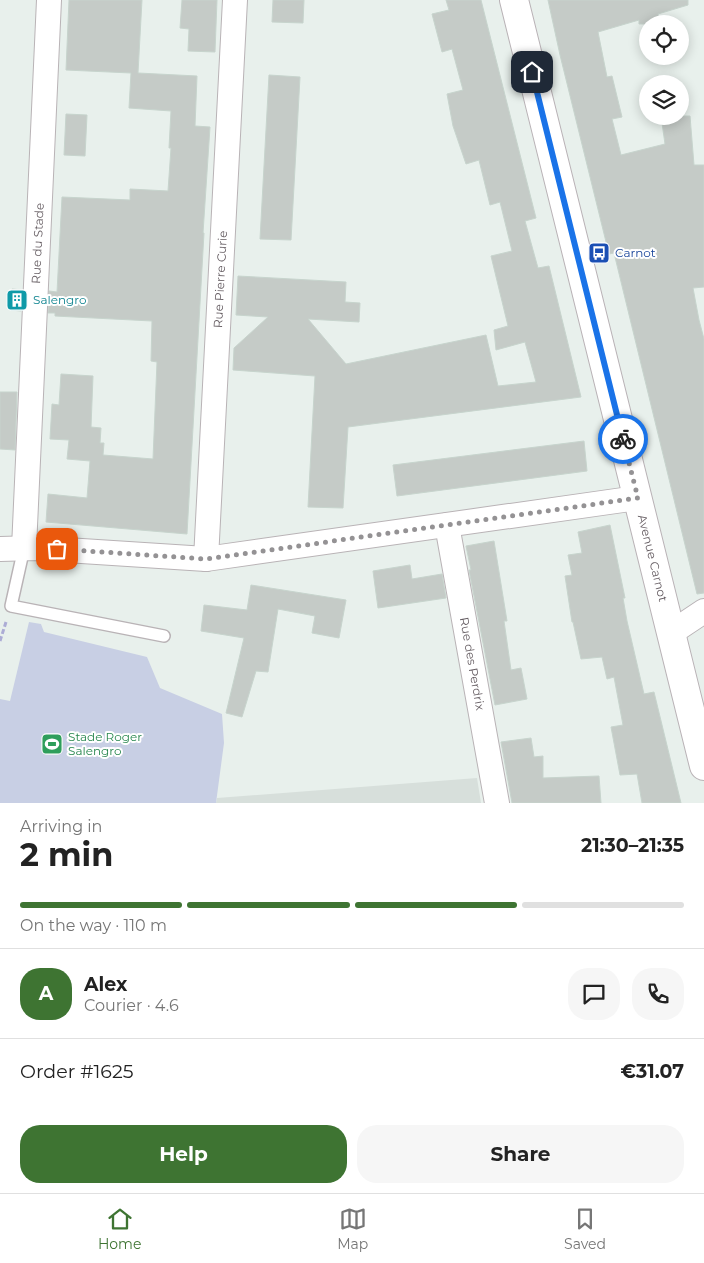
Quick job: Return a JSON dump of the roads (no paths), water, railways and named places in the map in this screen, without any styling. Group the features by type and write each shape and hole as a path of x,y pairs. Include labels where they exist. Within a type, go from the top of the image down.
{"main road":[{"name":"Avenue Carnot","path":"514,0 704,766"}],"street":[{"name":"Rue du Stade","path":"24,548 49,0"},
{"name":"Rue Pierre Curie","path":"206,559 234,0"},
{"path":"0,549 24,548 206,559 638,498"},
{"name":"Rue des Perdrix","path":"447,525 497,803"},
{"path":"671,633 704,611"}],"lane":[{"path":"24,548 11,606 164,636"}],"place":[{"name":"Carnot","path":"599,253"},
{"name":"Salengro","path":"17,300"},
{"name":"Stade Roger Salengro","path":"52,744"}]}
